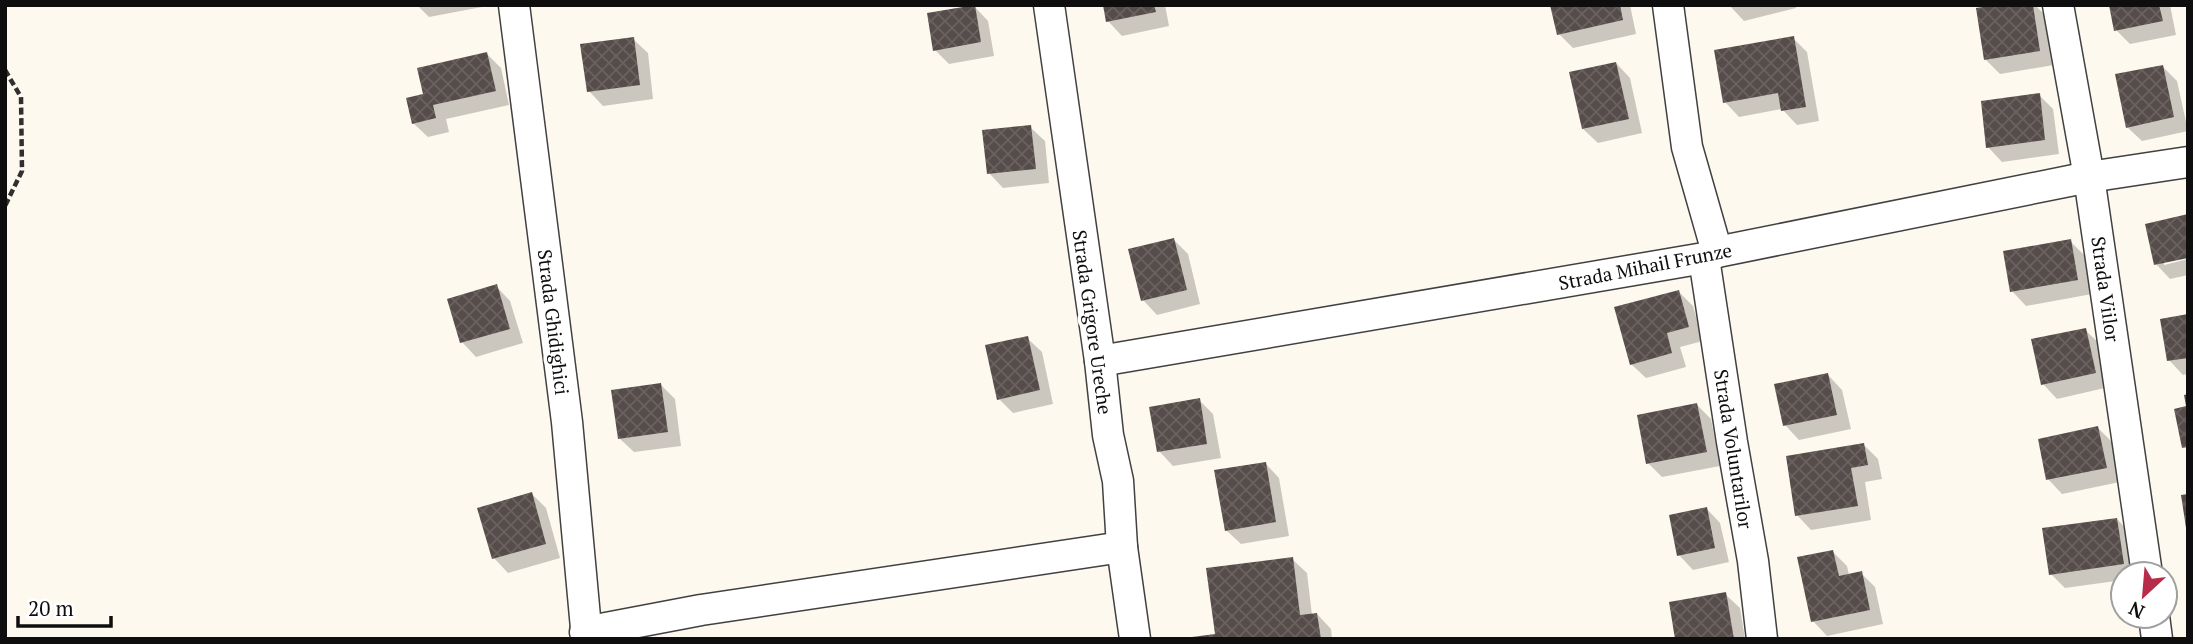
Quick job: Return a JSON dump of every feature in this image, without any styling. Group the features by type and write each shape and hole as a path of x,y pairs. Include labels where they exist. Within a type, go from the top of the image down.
{"street":[{"name":"Strada Ghidighici","path":"514,5 567,422 586,636"},
{"name":"Strada Grigore Ureche","path":"1049,5 1100,361 1108,435 1118,481 1122,547 1135,639"},
{"name":"Strada Voluntarilor","path":"1668,5 1687,147 1711,255 1731,442 1753,561 1762,639"},
{"name":"Strada Viilor","path":"2058,5 2089,177 2145,560"},
{"name":"Strada Mihail Frunze","path":"1100,361 1711,255 2089,177 2188,162"},
{"path":"586,636 701,610 1122,547"}],"path":[{"path":"5,70 21,97 22,171 5,206"}],"building":[{"path":"975,5 981,42 933,51 927,13"},
{"path":"1103,5 1154,5 1156,12 1106,22"},
{"path":"1550,5 1620,5 1623,20 1557,35"},
{"path":"2033,5 2040,51 1984,60 1976,8"},
{"path":"2109,5 2159,5 2163,21 2114,31"},
{"path":"1794,36 1806,107 1781,111 1778,93 1723,103 1714,50"},
{"path":"634,37 640,85 587,92 580,44"},
{"path":"487,52 496,91 433,105 436,118 412,124 406,98 423,94 417,68"},
{"path":"1616,62 1629,119 1582,129 1569,72"},
{"path":"2163,65 2174,117 2126,128 2115,74"},
{"path":"2040,93 2045,140 1986,148 1981,101"},
{"path":"1031,125 1036,169 987,174 982,130"},
{"path":"2188,214 2188,258 2154,265 2145,224"},
{"path":"1174,238 1187,290 1141,301 1128,249"},
{"path":"2071,239 2078,280 2010,292 2003,251"},
{"path":"497,284 510,329 460,343 447,299"},
{"path":"1679,290 1689,327 1667,333 1672,353 1630,365 1614,307"},
{"path":"2188,314 2188,358 2167,361 2160,319"},
{"path":"2086,328 2096,373 2041,385 2031,339"},
{"path":"1028,336 1040,390 997,400 985,345"},
{"path":"1828,373 1837,415 1783,426 1774,384"},
{"path":"661,383 668,432 618,439 611,390"},
{"path":"2188,394 2188,447 2182,448 2174,409 2186,406 2184,395"},
{"path":"1200,398 1207,444 1157,452 1149,407"},
{"path":"1697,403 1707,452 1646,464 1637,415"},
{"path":"2098,426 2107,468 2046,480 2038,439"},
{"path":"1864,443 1868,465 1851,468 1858,506 1795,516 1786,456"},
{"path":"1266,462 1276,522 1225,531 1214,470"},
{"path":"532,492 546,544 492,559 477,508"},
{"path":"2188,494 2188,527 2186,528 2181,495"},
{"path":"1707,507 1715,548 1677,556 1669,515"},
{"path":"2117,518 2123,560 2109,560 2109,566 2049,575 2042,528"},
{"path":"1833,550 1839,576 1862,571 1870,610 1811,622 1797,557"},
{"path":"1293,557 1300,615 1317,613 1321,639 1192,639 1215,634 1206,568"},
{"path":"1726,592 1734,639 1675,639 1669,602"}]}
